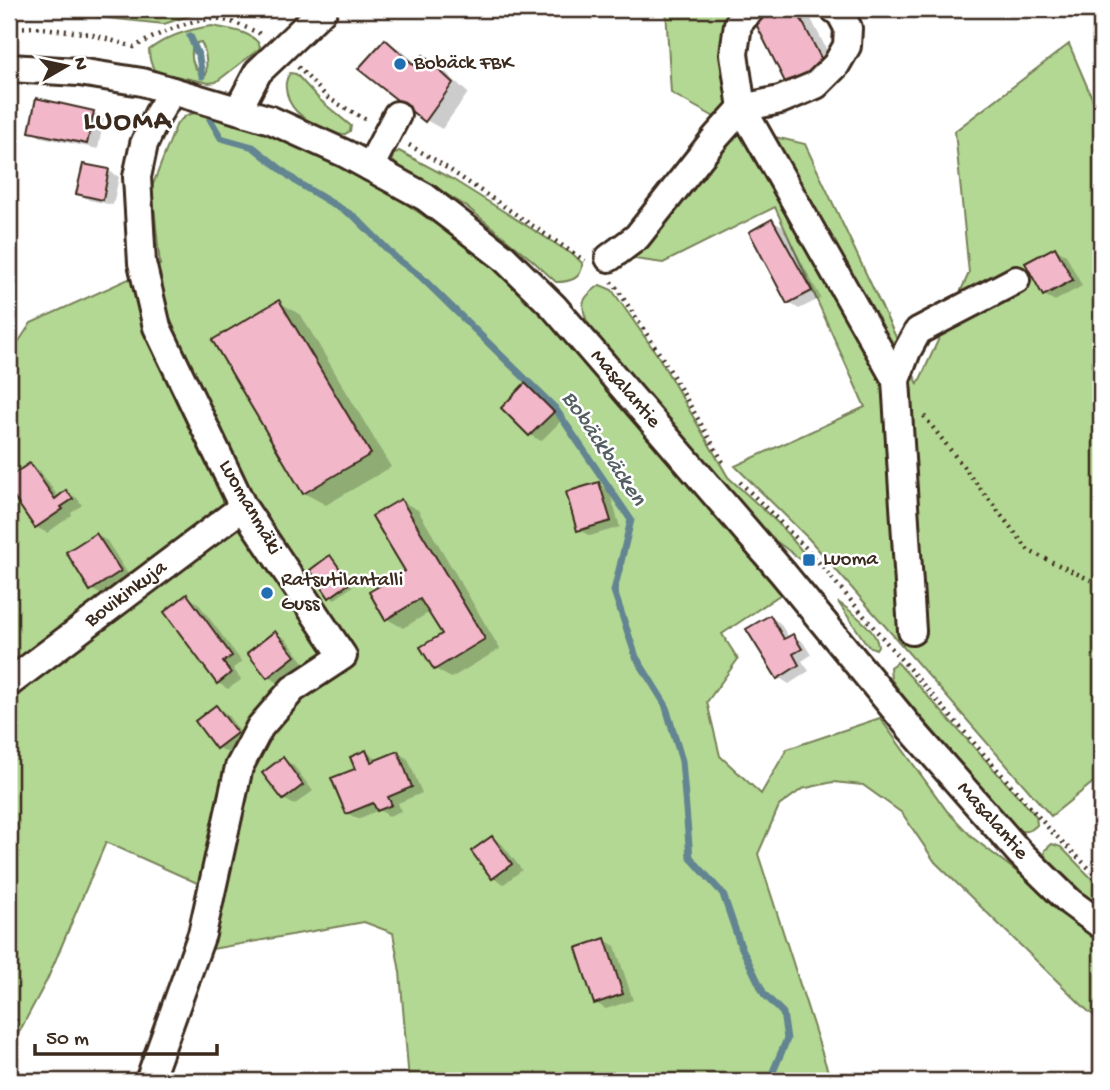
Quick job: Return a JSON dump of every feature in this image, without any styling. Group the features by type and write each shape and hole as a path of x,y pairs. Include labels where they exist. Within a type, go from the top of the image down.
{"street":[{"path":"238,110 258,72 324,9"},
{"path":"751,9 738,24 734,54 742,108 895,380 912,631"},
{"path":"609,258 637,237 742,108 780,100 816,85 835,65 847,46 848,28 840,13 834,9"},
{"name":"Masalantie","path":"9,68 79,72 142,82 271,120 346,154 425,197 503,257 554,307 1010,842 1070,902 1101,925"},
{"name":"Luomanmäki","path":"149,1081 202,934 239,767 260,727 293,690 343,656 243,507 157,327 142,262 137,177 144,144 172,92"},
{"path":"370,167 397,115"},
{"path":"895,380 918,331 1016,280"},
{"name":"Bovikinkuja","path":"9,683 243,507"}],"path":[{"path":"9,28 34,27 89,34 134,47 158,34 191,22 218,19"},
{"path":"922,412 1029,551 1101,585"},
{"path":"9,1062 16,1019"}],"green space":[{"path":"102,9 202,9 201,12 164,24 97,17"},
{"path":"666,9 737,9 737,128 805,144 918,384 969,273 955,131 1069,44 1101,119 1101,776 1051,816 809,539 735,466 865,407 775,207 663,263 628,258 736,129 671,93"},
{"path":"212,26 246,34 257,41 259,49 216,82 209,83 156,72 149,50 171,37","holes":["201,42 206,67 206,75 202,76 194,65 192,53 193,44"]},
{"path":"290,73 296,74 320,100 351,126 350,131 339,135 301,115 287,94 286,83"},
{"path":"199,112 279,137 378,185 491,261 579,355 781,594 722,634 738,659 707,702 720,756 761,794 787,749 880,718 947,811 973,838 1101,940 1101,1020 1089,1012 935,862 902,813 863,785 833,782 802,789 779,806 758,854 831,1081 409,1081 400,972 393,933 364,922 201,951 184,943 204,886 106,842 47,980 9,1051 9,356 31,323 160,265 152,187 177,123 187,115"},
{"path":"399,151 452,179 575,256 582,263 578,276 556,282 466,206 396,164 392,160 393,155"},
{"path":"600,285 612,290 658,356 728,477 779,524 803,552 804,556 800,559 765,533 588,324 584,301 589,293"},
{"path":"838,602 868,627 877,640 876,649 868,646"},
{"path":"897,662 1036,816 1035,827 1029,831 1019,831 903,696 891,679 890,667"},
{"path":"1052,844 1061,847 1101,888 1101,908 1044,857 1045,850"}],"building":[{"path":"766,9 796,9 824,64 786,84 752,16"},
{"path":"385,39 414,65 423,55 453,83 425,122 358,69"},
{"path":"36,98 94,111 87,144 29,132"},
{"path":"83,164 109,169 103,200 76,194"},
{"path":"772,219 812,291 787,304 749,232"},
{"path":"1055,247 1073,280 1043,296 1025,263"},
{"path":"279,300 371,454 303,494 212,340"},
{"path":"525,383 554,412 529,436 501,408"},
{"path":"30,463 55,499 66,490 73,499 35,528 9,490 9,477"},
{"path":"599,482 611,521 577,531 566,492"},
{"path":"401,499 485,639 434,670 420,647 442,634 420,599 385,620 369,592 405,571 372,516"},
{"path":"96,533 121,571 90,591 66,552"},
{"path":"330,555 350,583 329,598 310,570"},
{"path":"187,594 232,656 223,662 231,673 217,684 164,612"},
{"path":"770,615 784,639 793,634 802,649 793,654 799,665 777,679 746,629"},
{"path":"275,631 295,656 267,678 247,653"},
{"path":"216,705 237,733 216,749 195,721"},
{"path":"366,750 371,762 398,751 412,787 388,797 392,805 377,811 373,803 346,814 331,778 355,769 350,757"},
{"path":"283,757 303,785 283,800 262,773"},
{"path":"1101,812 1101,833 1100,834 1091,817"},
{"path":"492,836 512,864 492,879 471,851"},
{"path":"605,938 623,994 594,1004 576,948"}],"waterway":[{"path":"190,36 199,57 202,76"},
{"name":"Bobäckbäcken","path":"210,119 221,138 253,147 298,183 355,217 396,258 420,276 555,408 631,520 614,591 636,657 665,704 682,761 690,857 723,894 740,944 764,994 783,1013 787,1039 769,1081"}],"place":[{"name":"Bobäck FBK","path":"400,64"},
{"name":"Luoma","path":"809,560"},
{"name":"Ratsutilantalli Guss","path":"267,593"}],"district":[{"name":"LUOMA","path":"128,122"}]}
